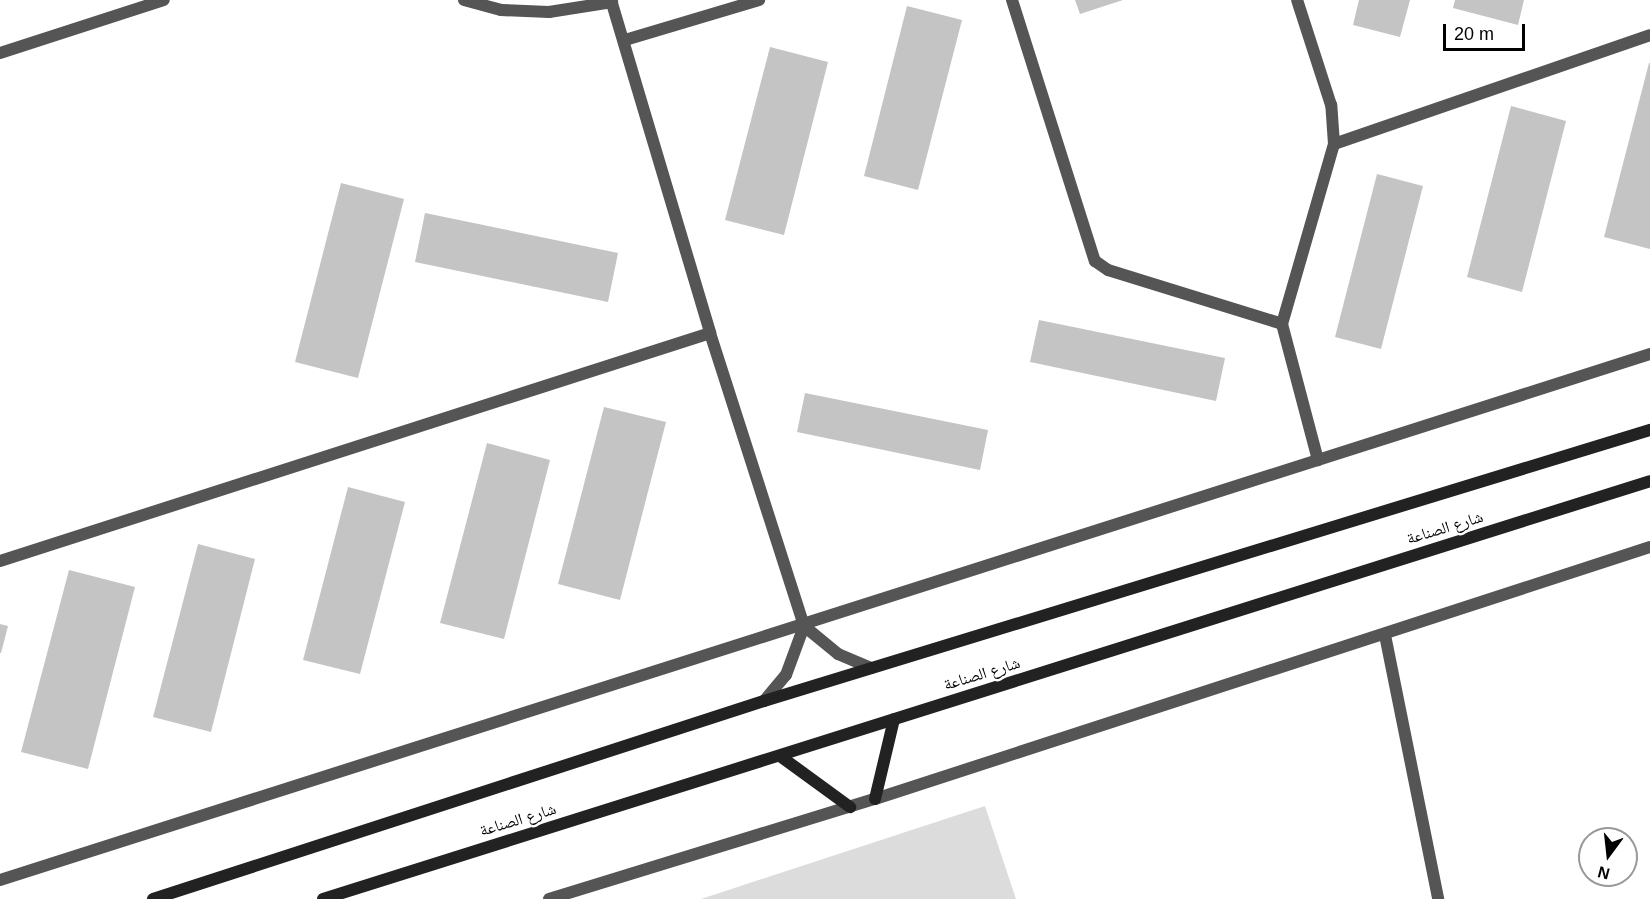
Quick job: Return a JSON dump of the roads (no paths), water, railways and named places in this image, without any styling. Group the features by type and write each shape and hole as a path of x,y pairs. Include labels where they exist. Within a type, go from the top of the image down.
{"street":[{"path":"0,52 164,0"},
{"path":"464,0 501,10 549,12 612,1 710,333 804,626 838,654 871,668"},
{"path":"625,40 759,0"},
{"path":"1012,0 1095,261 1108,270 1282,324"},
{"path":"1297,0 1331,105 1334,144 1282,324 1318,460"},
{"path":"1334,144 1650,35"},
{"path":"0,561 710,333"},
{"path":"0,880 804,626 1650,354"},
{"path":"153,899 764,701 1650,430"},
{"name":"شارع الصناعة","path":"323,899 1650,481"},
{"path":"549,899 850,807 1386,635 1650,547"},
{"path":"764,701 786,675 804,626"},
{"path":"1386,635 1438,899"},
{"path":"875,799 894,720"},
{"path":"780,756 850,807"}]}
